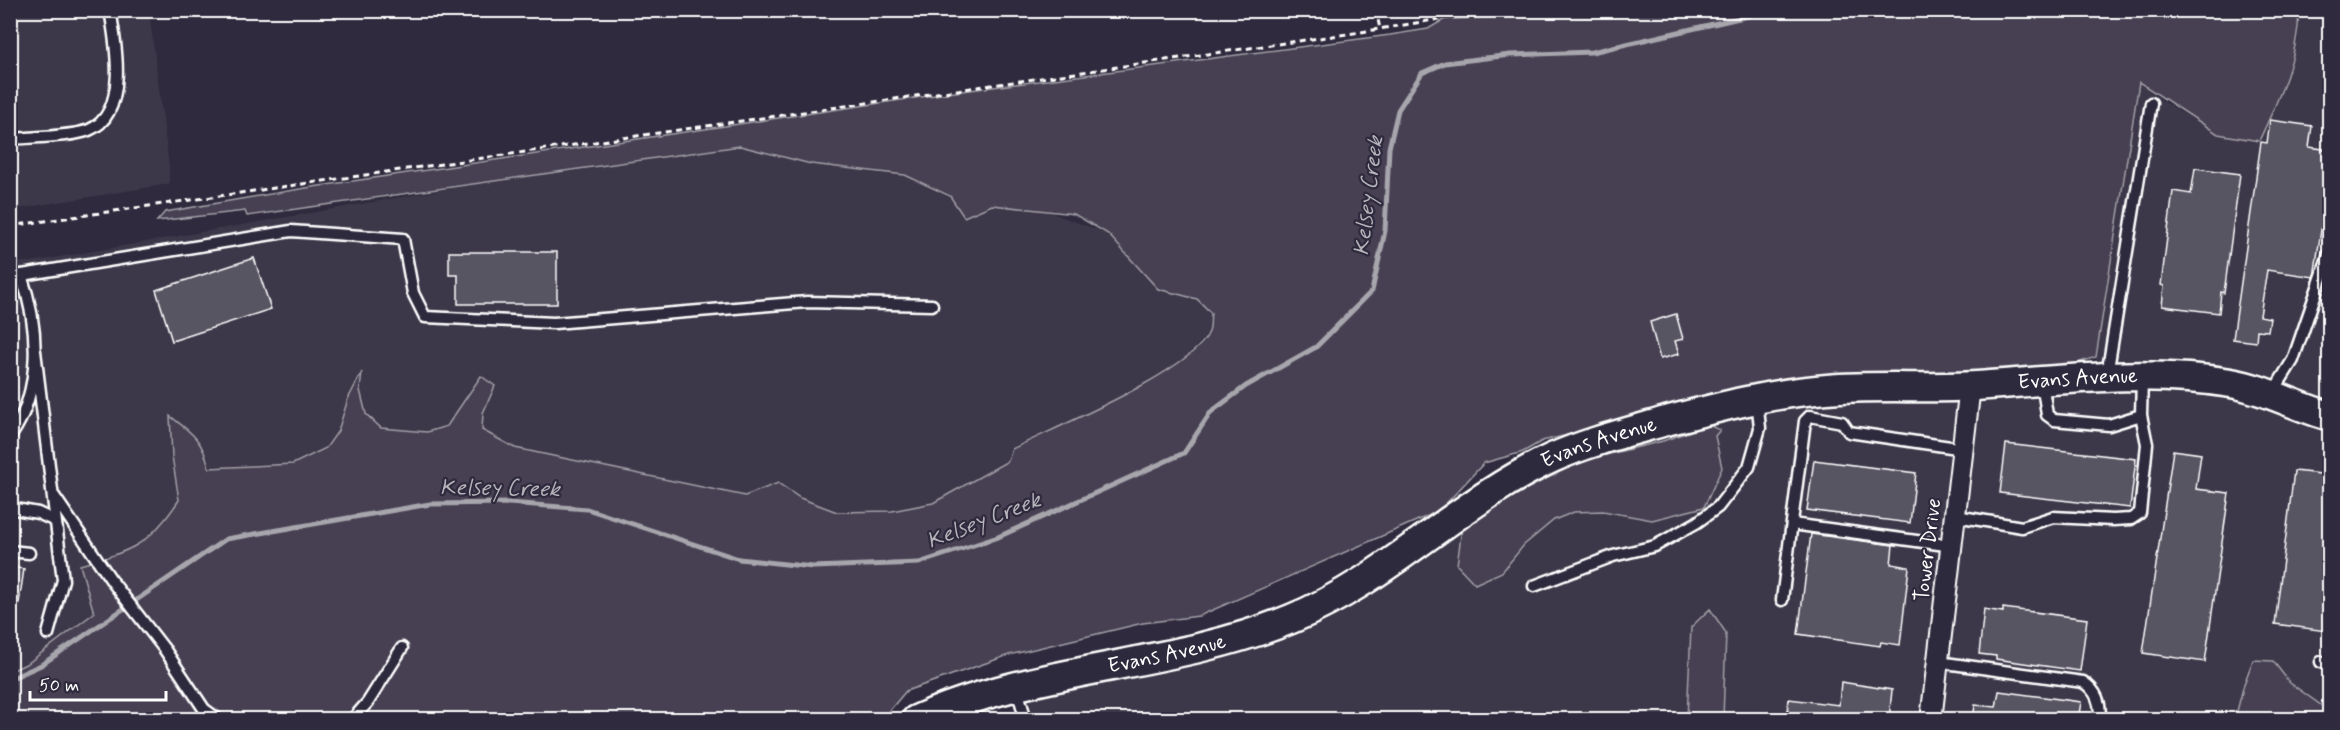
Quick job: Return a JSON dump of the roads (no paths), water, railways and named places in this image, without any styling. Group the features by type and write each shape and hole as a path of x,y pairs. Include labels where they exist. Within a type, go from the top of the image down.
{"street":[{"name":"Evans Avenue","path":"916,720 970,699 1016,686 1233,638 1292,618 1367,579 1491,493 1552,458 1626,432 1757,399 1830,388 1970,386 2142,378 2206,380 2272,394 2330,416"},
{"name":"Tower Drive","path":"1931,720 1970,386"}],"lane":[{"path":"10,140 88,130 107,115 114,103 117,70 110,10"},
{"path":"2107,378 2151,103"},
{"path":"48,634 63,580 35,351 34,321 16,276 291,231 403,239 413,293 425,316 554,323 807,302 932,305"},
{"path":"2272,394 2293,360 2330,252"},
{"path":"10,437 18,426 29,393 35,351"},
{"path":"1956,516 2022,528 2053,517 2131,519 2140,513 2146,473 2147,444 2141,415 2142,378"},
{"path":"2042,381 2047,415 2054,420 2109,425 2141,415"},
{"path":"1534,586 1613,556 1655,546 1696,523 1718,507 1749,467 1760,428 1757,399"},
{"path":"1782,600 1805,421 1810,416 1842,422 1849,432 1964,448"},
{"path":"52,493 204,709 219,720"},
{"path":"10,508 38,513 55,521"},
{"path":"1792,524 1953,546"},
{"path":"10,550 29,553"},
{"path":"352,720 368,702 402,648"},
{"path":"1938,662 2083,682 2093,688 2101,711 2099,720"},
{"path":"1016,686 1026,720"}],"waterway":[{"name":"Kelsey Creek","path":"10,679 41,665 226,539 430,504 509,503 587,509 739,559 813,567 919,563 998,537 1184,453 1211,412 1246,386 1316,347 1372,291 1385,231 1389,148 1398,110 1422,73 1445,63 1510,55 1592,52 1748,16 1761,10"}]}
